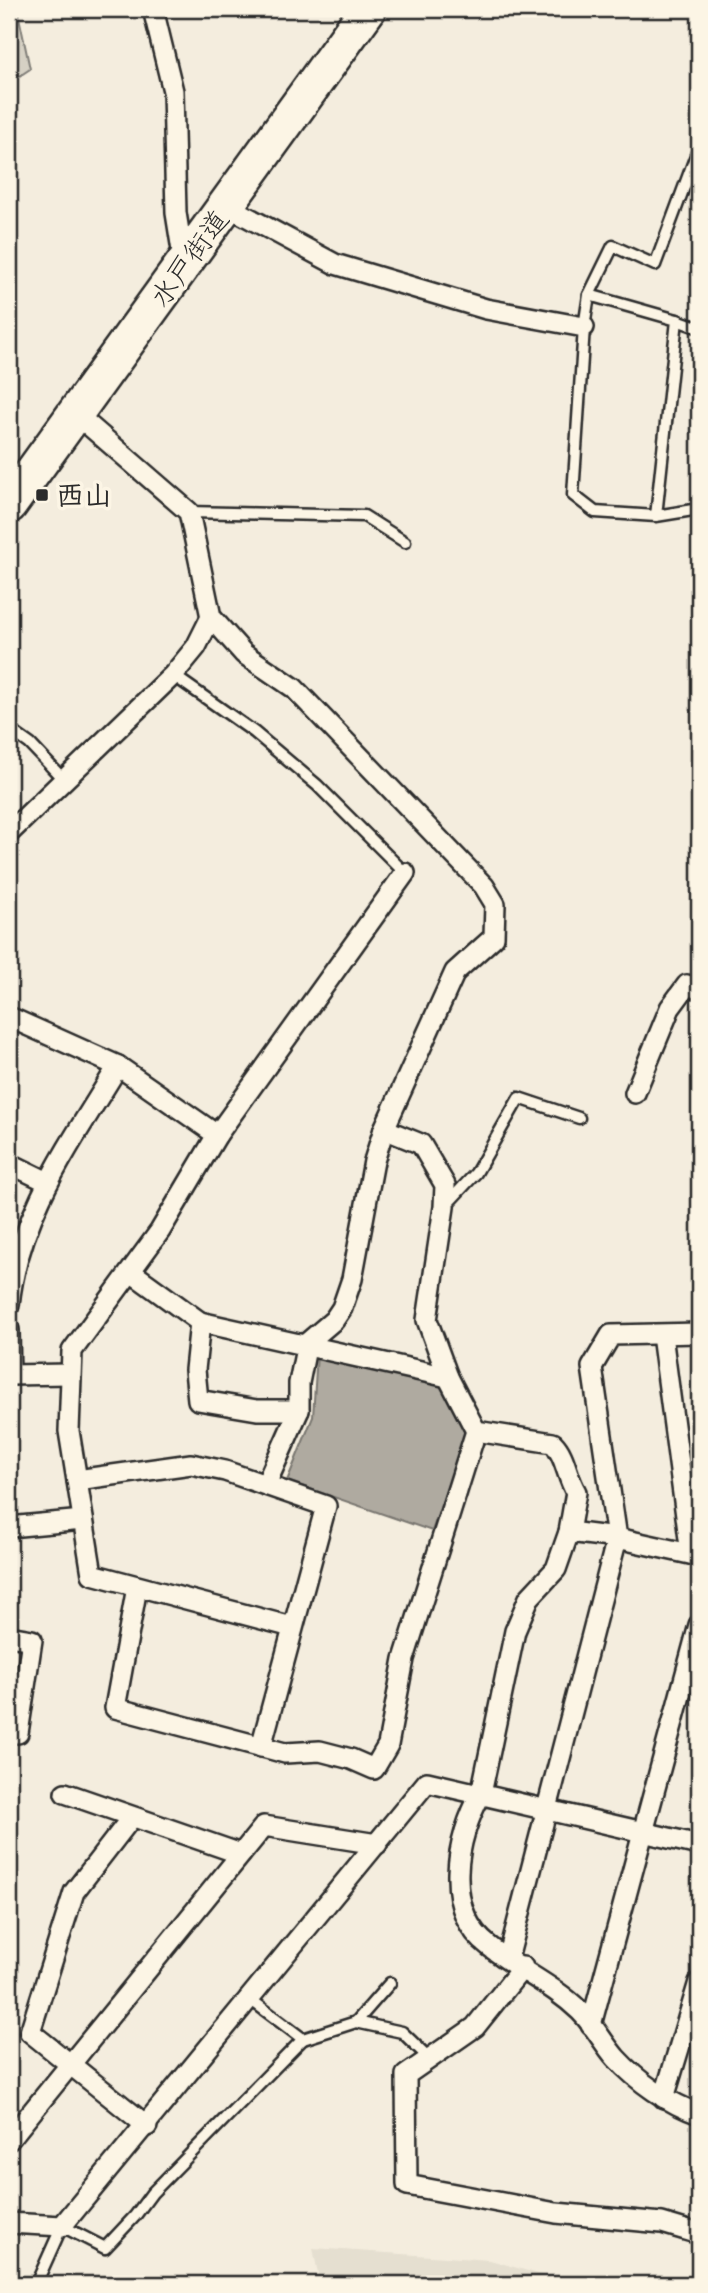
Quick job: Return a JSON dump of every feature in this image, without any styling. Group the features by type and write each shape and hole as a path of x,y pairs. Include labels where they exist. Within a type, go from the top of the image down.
{"highway":[{"name":"水戸街道","path":"9,505 368,9"}],"street":[{"path":"153,9 173,91 176,213 184,266"},
{"path":"227,206 335,264 486,309 584,327"},
{"path":"76,414 189,512 211,617 244,654 294,688 405,801 484,886 495,904 494,937 455,972 384,1129 374,1161 352,1279 342,1308 307,1343 299,1383 299,1410 266,1484"},
{"path":"9,833 173,675 196,647 211,617"},
{"path":"292,1627 92,1574 69,1432 69,1374 72,1351 160,1231 217,1136 405,873"},
{"path":"635,1093 670,1008 687,985 699,989"},
{"path":"9,1017 118,1066 217,1136"},
{"path":"9,1305 10,1279 20,1242 48,1182 118,1066"},
{"path":"137,1587 115,1708 285,1753 320,1751 351,1759 374,1769 388,1745 404,1659 476,1431 448,1377 427,1320 445,1185 421,1144 384,1129"},
{"path":"9,1163 48,1182"},
{"path":"131,1272 200,1322 307,1343 448,1377"},
{"path":"200,1322 195,1370 198,1400 257,1410 299,1410"},
{"path":"9,1330 10,1375 69,1374"},
{"path":"699,1333 611,1335 592,1367 617,1538 548,1808 516,1963 475,2027 406,2075 407,2185 556,2213 662,2223 699,2234"},
{"path":"569,1532 617,1538 695,1555 662,1335"},
{"path":"476,1431 553,1443 561,1451 568,1479 576,1492 569,1532 556,1569 529,1598 516,1631 481,1794 459,1848 460,1891 475,1933 551,1985 591,2025 616,2058 664,2098 699,2114"},
{"path":"77,1480 191,1464 266,1484 326,1506 261,1747"},
{"path":"9,1527 83,1520"},
{"path":"591,2025 699,1626"},
{"path":"9,1636 32,1640 18,1733 9,1732"},
{"path":"9,2223 62,2226 147,2126 427,1782 642,1829 699,1845"},
{"path":"65,1793 241,1854"},
{"path":"132,1817 74,1892 30,2032 147,2126"},
{"path":"9,2140 264,1826 377,1844"},
{"path":"664,2098 699,1982"}],"lane":[{"path":"699,147 655,265 613,246 589,295 584,327 573,495 595,512 656,516 699,509"},
{"path":"589,295 699,328"},
{"path":"656,516 677,320"},
{"path":"189,512 364,516 405,541"},
{"path":"173,675 254,732 317,785 405,873"},
{"path":"9,729 30,744 64,780"},
{"path":"444,1207 477,1172 519,1098 579,1118"},
{"path":"356,2022 390,1983"},
{"path":"250,1999 303,2039"},
{"path":"36,2284 62,2226 105,2248 152,2193 205,2142 303,2039 356,2022 402,2032 430,2060"}],"shaded area":[{"path":"9,9 20,9 19,17 30,69 9,83"},
{"path":"317,1353 443,1385 467,1430 432,1531 287,1481 313,1417"},
{"path":"313,2248 490,2260 573,2284 320,2284"}],"place":[{"name":"西山","path":"42,495"}]}
